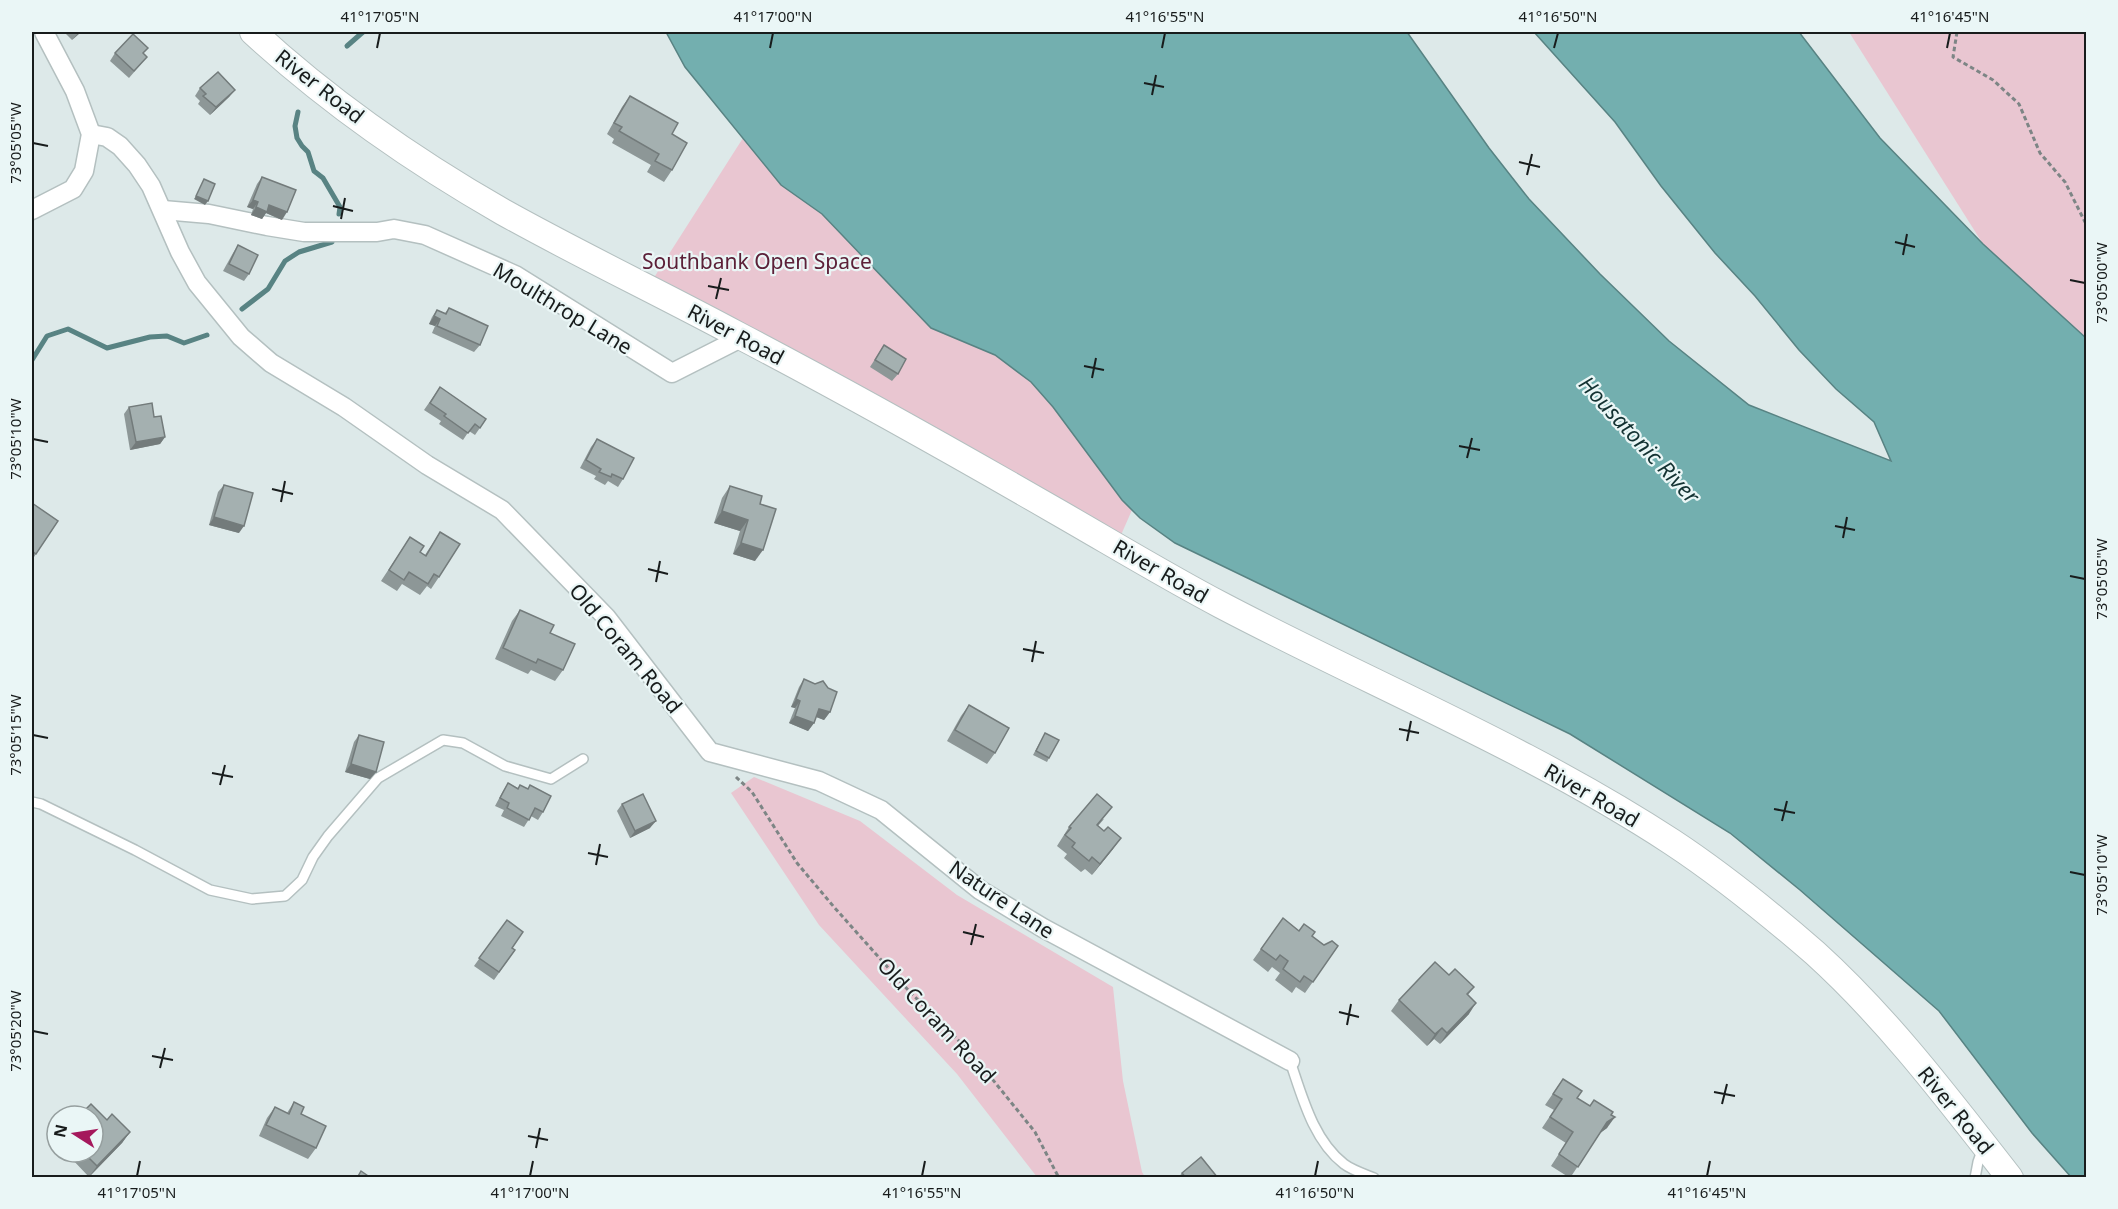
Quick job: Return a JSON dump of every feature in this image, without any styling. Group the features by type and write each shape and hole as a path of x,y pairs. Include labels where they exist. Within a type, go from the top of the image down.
{"main road":[{"name":"River Road","path":"253,32 356,116 426,165 503,212 743,337 1218,603 1534,762 1608,802 1676,844 1747,896 1824,963 1866,1004 1928,1073 2010,1178"}],"street":[{"path":"32,210 73,189 84,171 90,150 91,134 75,91 44,32"},
{"name":"Old Coram Road","path":"91,134 107,137 120,146 137,165 151,186 180,252 197,283 241,337 271,363 344,407 427,465 502,510 606,617 710,752"},
{"name":"Moulthrop Lane","path":"163,210 209,214 304,232 377,232 394,228 425,235 515,275 672,373 743,337"},
{"name":"Nature Lane","path":"710,752 819,781 881,810 980,890 1034,923 1290,1061"}],"lane":[{"path":"32,802 41,804 125,845 210,890 252,899 285,896 302,880 313,857 328,836 378,778 443,740 463,743 504,766 550,779 583,759"},
{"path":"1290,1061 1302,1098 1321,1139 1344,1164 1374,1178"},
{"path":"1975,1178 1977,1162 1984,1145"}],"path":[{"path":"1957,32 1953,57 1993,80 2019,104 2040,153 2065,182 2086,224"},
{"name":"Old Coram Road","path":"735,776 752,792 797,863 834,907 908,990 972,1054 1035,1132 1059,1178"}],"green space":[{"path":"1849,32 2086,32 2086,338 1983,244"},
{"name":"Southbank Open Space","path":"743,138 781,185 822,214 931,328 995,355 1031,382 1132,510 1117,544 648,287"},
{"path":"754,777 860,821 957,895 1113,987 1123,1081 1142,1172 1145,1177 1037,1177 957,1074 819,925 731,793"}],"water":[{"name":"Housatonic River","path":"666,32 1407,32 1489,148 1529,199 1600,274 1669,341 1749,405 1891,461 1874,422 1836,389 1799,350 1755,296 1715,253 1661,186 1615,122 1534,32 1799,32 1880,138 1983,244 2086,338 2086,1177 2071,1177 2032,1133 1939,1011 1800,890 1730,833 1570,734 1175,543 1140,518 1122,500 1053,407 1031,382 995,355 931,328 822,214 781,185 685,67"}],"building":[{"path":"133,34 148,48 143,53 147,57 134,71 115,53"},
{"path":"218,72 235,90 216,107 203,96 206,94 200,88"},
{"path":"630,96 678,123 672,134 687,143 672,170 655,161 659,154 619,131 622,127 614,123"},
{"path":"262,177 296,190 287,212 269,205 267,212 256,207 258,202 253,200"},
{"path":"204,179 215,184 208,201 196,196"},
{"path":"238,245 258,255 249,274 229,264"},
{"path":"449,308 488,326 480,345 437,326 440,319 434,316 437,310 446,314"},
{"path":"884,345 906,359 898,374 875,360"},
{"path":"440,387 486,419 480,428 475,424 468,433 430,403"},
{"path":"152,403 154,417 161,416 165,437 136,442 129,407"},
{"path":"597,439 634,458 623,479 599,472 601,469 586,460"},
{"path":"224,485 253,493 244,526 214,517"},
{"path":"730,486 762,496 760,504 776,509 763,550 741,543 748,520 722,511"},
{"path":"32,503 58,521 36,554 32,551"},
{"path":"440,532 460,544 439,577 434,574 428,584 409,572 404,580 389,570 410,537 424,546 420,552 426,556"},
{"path":"520,610 554,625 550,633 575,644 563,670 538,659 536,663 503,648"},
{"path":"804,679 815,684 823,681 828,688 837,692 830,712 819,709 814,723 795,716 800,701 796,699"},
{"path":"969,705 1009,728 995,753 955,730"},
{"path":"1045,733 1059,740 1049,758 1036,751"},
{"path":"359,735 384,742 376,772 351,764"},
{"path":"508,783 518,789 520,785 528,789 530,785 551,796 543,812 535,808 529,820 507,808 509,803 500,798"},
{"path":"643,794 656,821 635,831 622,804"},
{"path":"1097,794 1112,807 1097,825 1104,831 1108,827 1121,838 1100,864 1092,857 1089,861 1072,847 1075,843 1065,835"},
{"path":"1283,918 1299,931 1304,924 1315,932 1312,936 1324,945 1332,941 1338,946 1313,982 1304,976 1300,982 1283,969 1288,961 1280,955 1276,960 1261,949"},
{"path":"507,920 523,932 512,948 515,950 499,972 479,958"},
{"path":"1435,962 1449,975 1455,969 1474,987 1467,994 1476,1003 1447,1033 1442,1028 1435,1034 1399,1000"},
{"path":"1563,1079 1582,1091 1577,1098 1590,1106 1594,1100 1613,1112 1611,1115 1615,1117 1607,1122 1578,1167 1559,1154 1573,1132 1550,1117 1562,1099 1553,1094"},
{"path":"294,1102 304,1107 301,1114 326,1126 316,1148 266,1125 275,1107 289,1114"},
{"path":"112,1114 130,1132 105,1158 105,1118 107,1120"},
{"path":"1201,1157 1218,1178 1186,1178 1182,1173"},
{"path":"361,1171 371,1178 357,1178"}],"waterway":[{"path":"347,46 363,32"},
{"path":"298,112 295,126 297,138 308,152 314,171 323,178 340,207 339,214"},
{"path":"242,309 268,289 285,261 299,252 332,242"},
{"path":"32,360 47,336 68,329 107,348 150,337 167,336 184,343 207,335"}]}
